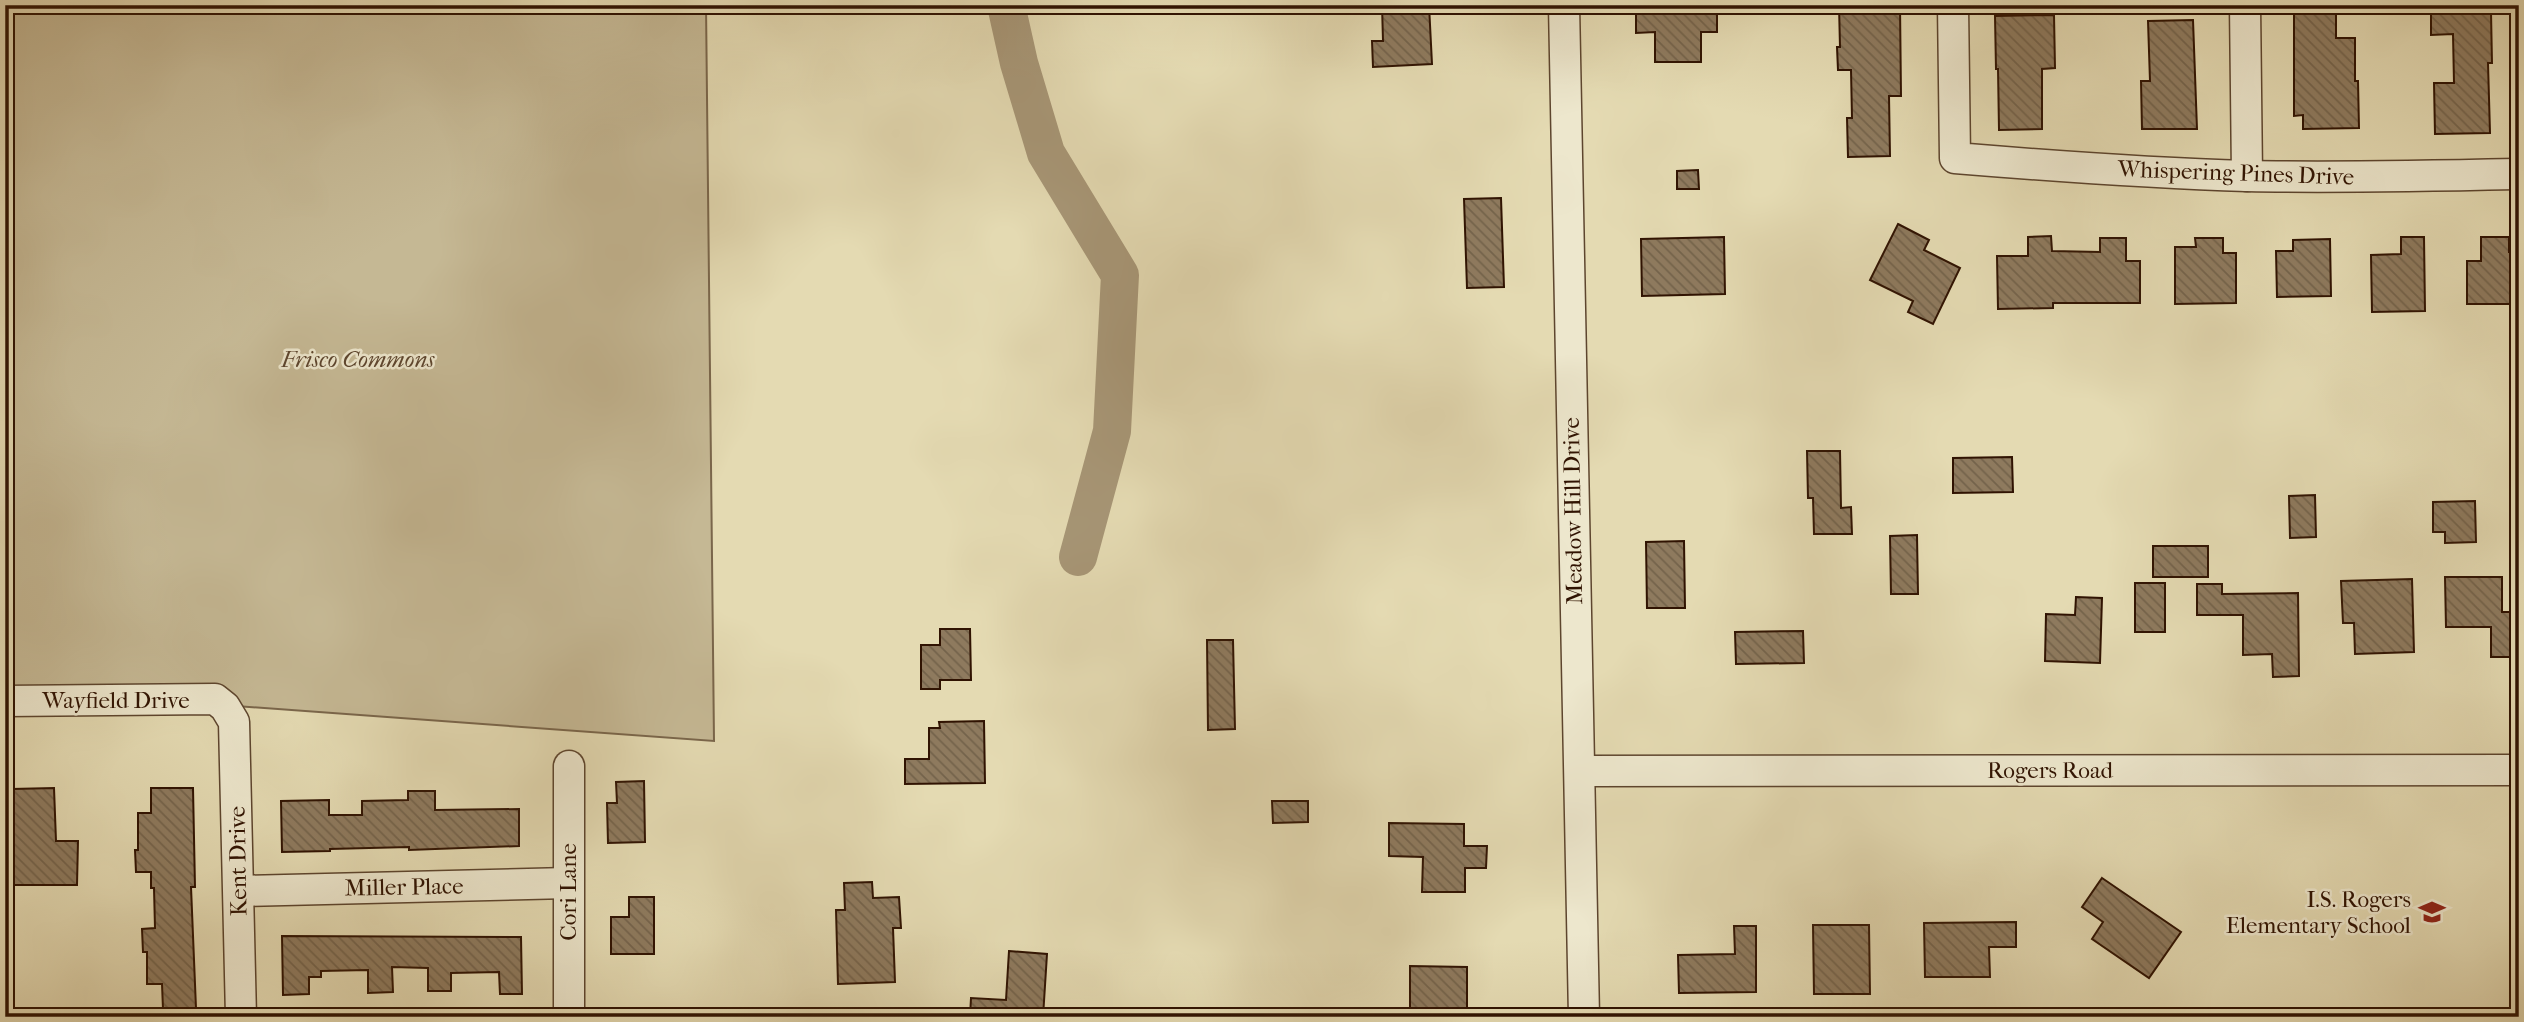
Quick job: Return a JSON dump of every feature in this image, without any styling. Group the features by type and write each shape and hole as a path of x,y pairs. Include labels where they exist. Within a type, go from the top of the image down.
{"street":[{"name":"Meadow Hill Drive","path":"1564,5 1584,1017"},
{"name":"Whispering Pines Drive","path":"1952,5 1955,158 2094,169 2247,176 2519,174"},
{"path":"2245,5 2247,176"},
{"name":"Wayfield Drive","path":"5,701 215,699 225,707"},
{"name":"Kent Drive","path":"225,707 234,722 241,1017"},
{"name":"Cori Lane","path":"569,766 569,1017"},
{"name":"Rogers Road","path":"1581,771 2519,770"},
{"name":"Miller Place","path":"239,891 568,883"}],"green space":[{"name":"Frisco Commons","path":"5,5 706,5 714,741 5,689"}],"building":[{"path":"1382,5 1429,5 1432,64 1373,67 1372,41 1383,41"},
{"path":"1839,5 1900,5 1901,96 1889,96 1890,156 1848,157 1847,118 1852,118 1851,70 1838,70"},
{"path":"1636,6 1717,6 1717,32 1701,32 1701,62 1655,62 1655,32 1636,33"},
{"path":"2294,10 2336,11 2336,38 2355,38 2359,128 2303,129 2303,115 2294,116"},
{"path":"2491,12 2492,63 2488,63 2490,133 2435,134 2434,83 2454,83 2453,34 2431,35 2431,14"},
{"path":"2054,15 2055,68 2042,69 2042,129 1999,130 1995,16"},
{"path":"2193,20 2197,129 2142,129 2141,81 2150,81 2148,21"},
{"path":"1698,170 1699,189 1677,189 1677,171"},
{"path":"1501,198 1504,287 1467,288 1464,199"},
{"path":"1898,224 1929,240 1924,250 1960,268 1933,324 1908,312 1913,301 1870,280"},
{"path":"2051,236 2052,251 2100,252 2100,238 2126,238 2126,261 2140,261 2140,303 2053,303 2053,308 1998,309 1997,256 2028,256 2028,237"},
{"path":"1724,237 1725,294 1642,296 1641,239"},
{"path":"2401,237 2424,237 2425,311 2372,312 2371,255 2401,254"},
{"path":"2481,237 2509,237 2509,252 2519,252 2519,304 2467,304 2467,261 2481,261"},
{"path":"2195,238 2223,238 2223,253 2236,253 2236,303 2175,304 2175,247 2196,247"},
{"path":"2330,239 2331,296 2277,297 2276,251 2293,251 2293,240"},
{"path":"1807,451 1840,451 1841,508 1851,507 1852,534 1814,534 1813,498 1808,498"},
{"path":"2012,457 2013,492 1953,493 1953,458"},
{"path":"2315,495 2316,537 2290,538 2289,496"},
{"path":"2475,501 2476,542 2445,543 2445,532 2433,532 2433,502"},
{"path":"1917,535 1918,594 1891,594 1890,536"},
{"path":"1684,541 1685,608 1647,608 1646,542"},
{"path":"2153,546 2208,546 2208,577 2153,577"},
{"path":"2445,577 2502,577 2502,612 2516,612 2516,657 2491,657 2491,627 2446,627"},
{"path":"2412,579 2414,652 2355,654 2354,623 2343,623 2341,581"},
{"path":"2135,583 2165,583 2165,632 2135,632"},
{"path":"2197,584 2222,584 2222,594 2298,593 2299,676 2273,677 2272,654 2243,655 2243,615 2197,615"},
{"path":"2076,597 2102,598 2100,663 2045,661 2046,614 2075,615"},
{"path":"940,629 970,629 971,680 940,680 940,689 921,689 921,645 940,645"},
{"path":"1803,631 1804,663 1736,664 1735,632"},
{"path":"1207,640 1233,640 1235,729 1208,730"},
{"path":"984,721 985,783 905,784 905,759 929,759 929,728 940,728 939,722"},
{"path":"644,781 645,842 608,843 607,803 617,803 616,782"},
{"path":"54,788 56,841 78,841 77,885 14,885 12,789"},
{"path":"151,788 193,788 195,887 191,887 196,1008 163,1009 162,984 147,984 147,952 143,952 142,929 155,928 154,888 151,888 151,872 136,872 135,850 138,850 138,813 151,813"},
{"path":"408,791 435,791 435,810 519,809 519,846 282,852 281,801 329,800 329,815 362,815 362,801 408,800"},
{"path":"1272,801 1308,801 1308,822 1273,823"},
{"path":"1389,823 1464,824 1464,846 1487,846 1486,868 1465,868 1465,892 1422,892 1423,857 1389,856"},
{"path":"2102,878 2181,932 2149,978 2092,939 2103,922 2082,907"},
{"path":"872,882 873,898 899,897 901,928 893,928 895,982 838,984 836,910 845,910 844,883"},
{"path":"629,897 654,897 654,954 611,954 611,917 629,917"},
{"path":"2016,922 2016,947 1989,947 1990,977 1925,977 1924,923"},
{"path":"1813,925 1869,925 1870,994 1814,994"},
{"path":"1734,926 1756,926 1756,992 1679,993 1678,955 1735,954"},
{"path":"282,936 521,937 522,994 500,994 499,972 451,973 451,991 428,991 428,968 392,967 393,992 368,993 368,970 321,971 321,977 309,977 309,994 283,995"},
{"path":"1009,951 1047,954 1043,1017 970,1017 971,998 1006,1000"},
{"path":"1410,966 1467,967 1467,1017 1410,1017"}],"waterway":[{"path":"1006,5 1019,63 1046,153 1120,275 1112,431 1078,557"}],"place":[{"name":"I.S. Rogers Elementary School","path":"2432,912"}]}
